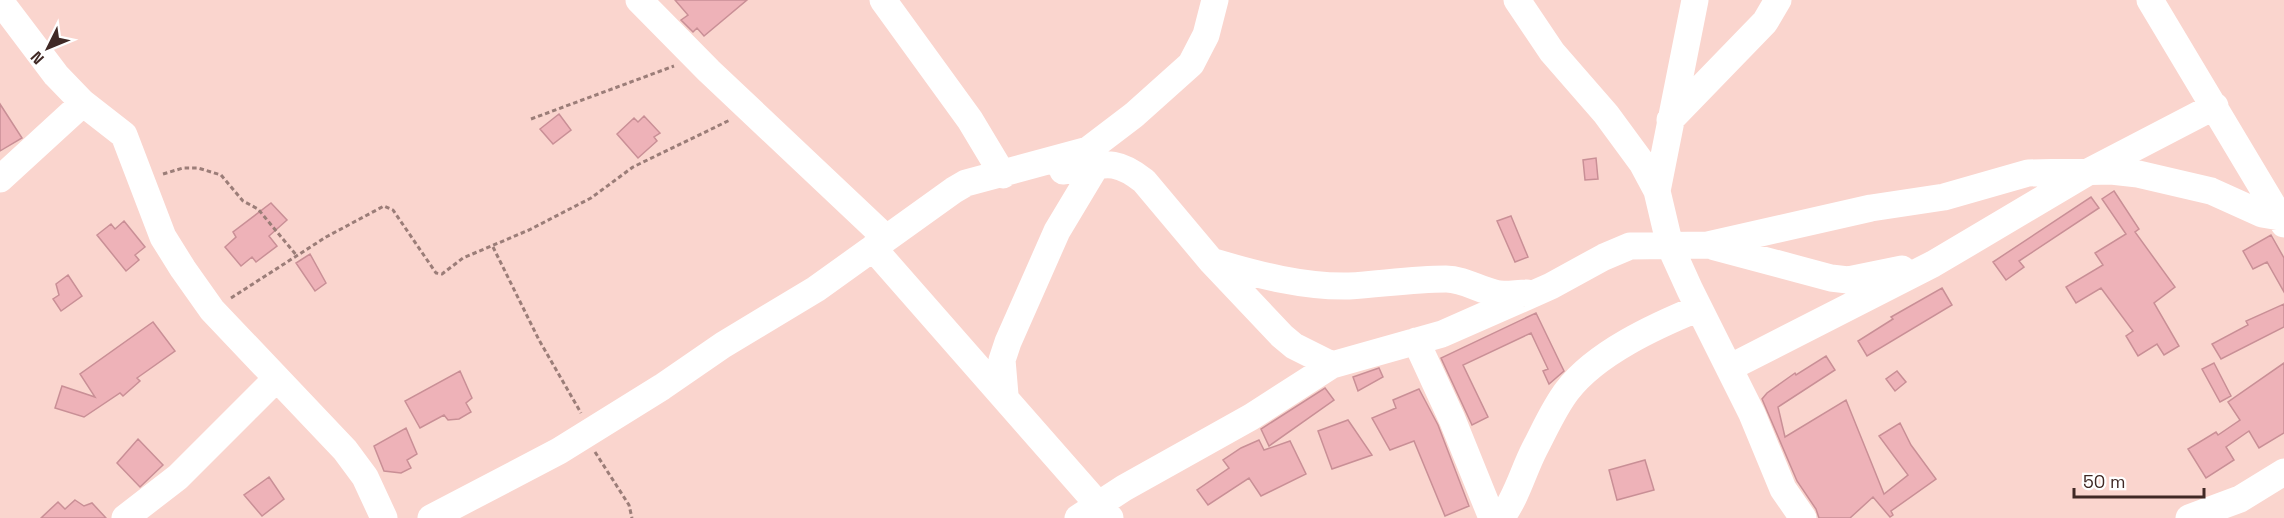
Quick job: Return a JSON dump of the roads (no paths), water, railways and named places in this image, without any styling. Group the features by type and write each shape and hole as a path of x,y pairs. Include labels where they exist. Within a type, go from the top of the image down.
{"street":[{"path":"639,0 879,243 1005,395 1095,513 1332,365 1442,334 1537,293 1630,246 1708,245 1871,208 1944,197 2028,172 2090,171 2138,174 2185,183 2211,191 2262,214 2282,220"},
{"path":"883,0 970,120 1005,174"},
{"path":"431,518 588,433 663,387 723,345 816,289 966,183 1088,150 1134,116 1191,64 1206,35 1215,0"},
{"path":"1517,0 1552,52 1606,114 1642,163 1658,191 1670,246 1752,414 1783,489 1803,518"},
{"path":"1658,191 1695,0"},
{"path":"1670,120 1765,22 1778,0"},
{"path":"2150,0 2282,220"},
{"path":"0,1 56,75 83,103 124,135 163,237 183,269 212,310 345,450 365,477 384,518"},
{"path":"0,179 83,103"},
{"path":"1729,368 1933,264 2090,171 2215,106"},
{"path":"1005,174 1078,170 1108,163 1119,165 1144,181 1212,262 1282,336 1294,346 1332,365"},
{"path":"1005,395 1002,360 1008,342 1057,231 1096,166"},
{"path":"2258,179 2284,188"},
{"path":"1708,245 1763,258 1822,276 1848,280 1933,264"},
{"path":"1212,262 1259,276 1302,284 1349,286 1399,280 1446,279 1460,280 1500,294 1537,293"},
{"path":"1501,518 1515,496 1552,416 1568,390 1584,374 1632,339 1699,308"},
{"path":"1416,341 1457,430 1492,518"},
{"path":"125,518 178,477 276,379"},
{"path":"2189,518 2240,499 2284,472"}]}
